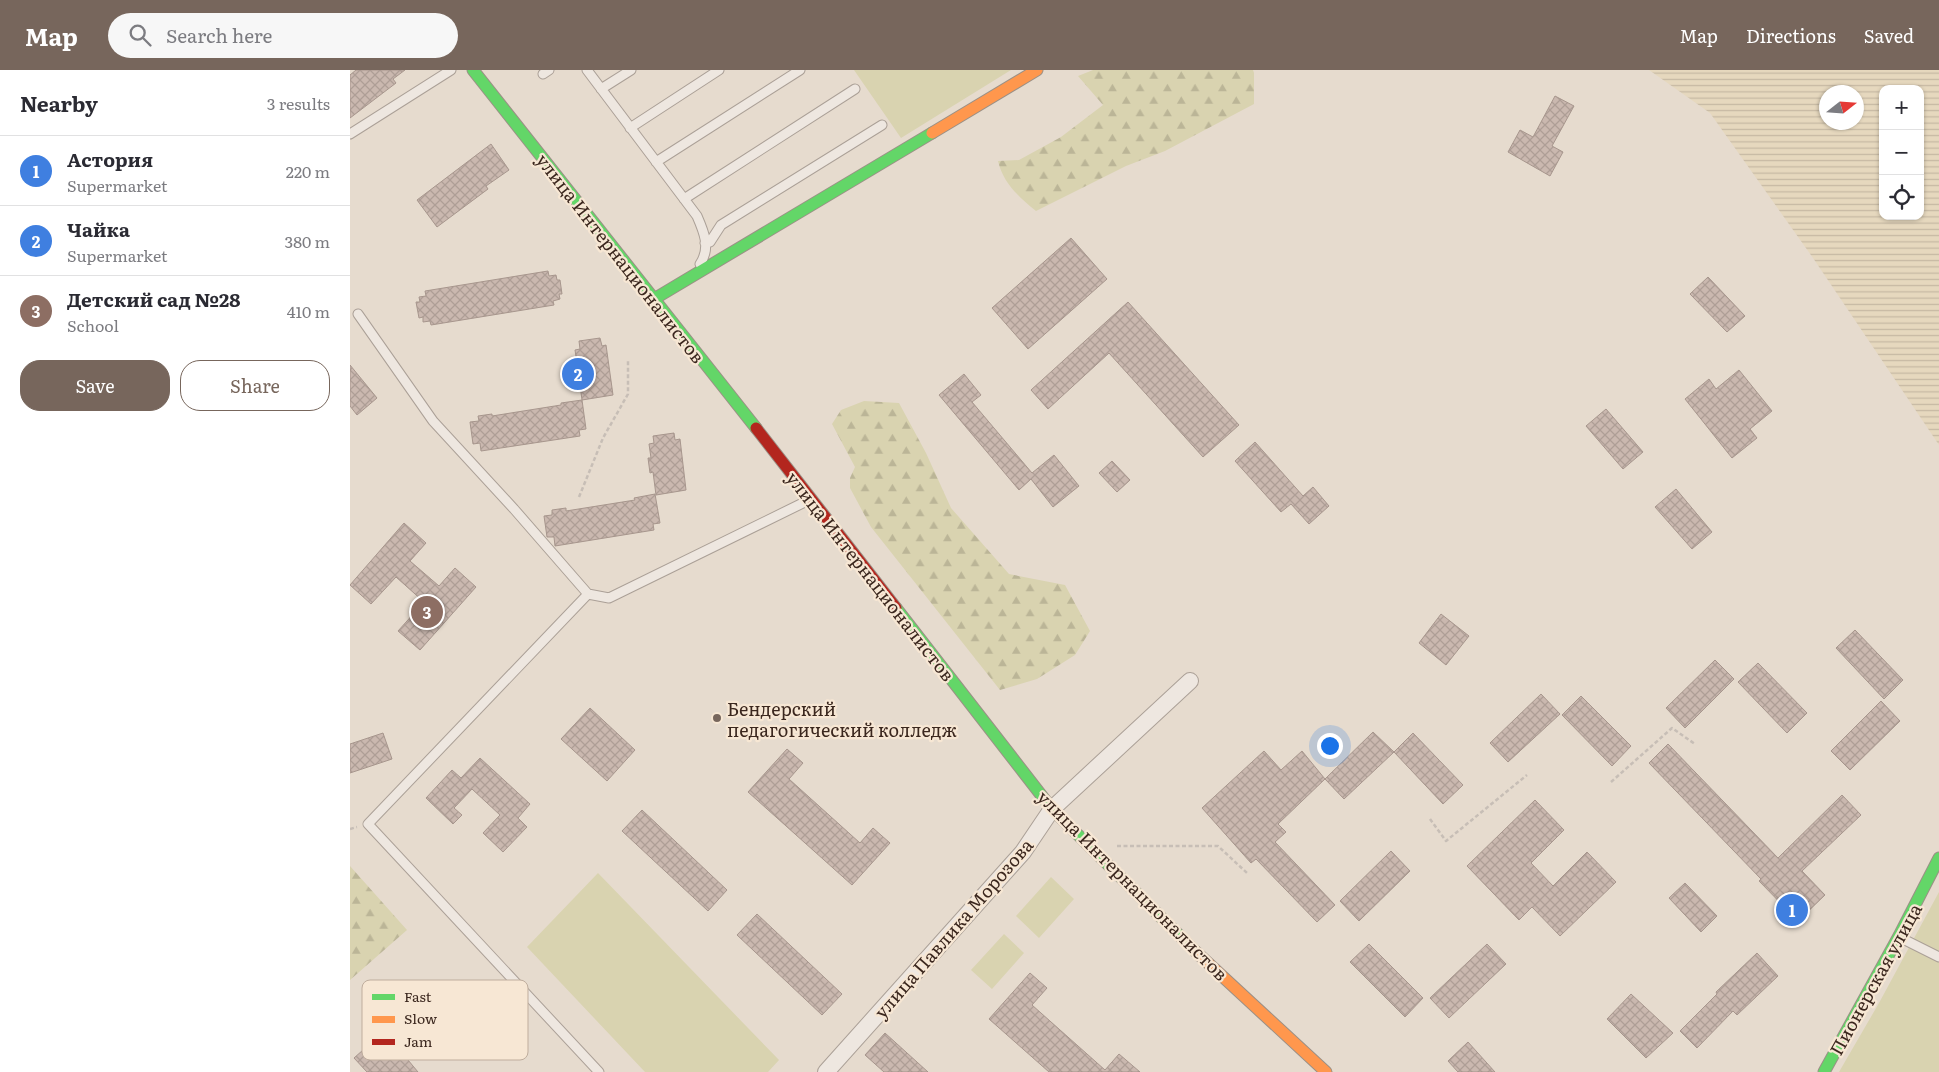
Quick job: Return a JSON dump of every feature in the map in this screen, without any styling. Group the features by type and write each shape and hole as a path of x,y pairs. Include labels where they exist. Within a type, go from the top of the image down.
{"street":[{"name":"улица Интернационалистов","path":"472,70 812,499 1052,808 1178,936 1326,1072"},
{"path":"654,299 1037,70"},
{"name":"улица Павлика Морозова","path":"826,1072 1023,852 1052,808 1190,681"},
{"name":"Пионерская улица","path":"1824,1072 1899,936 1939,858"}],"lane":[{"path":"350,134 451,70"},
{"path":"587,70 697,216 705,234 706,255 690,278"},
{"path":"601,88 631,70"},
{"path":"630,128 719,70"},
{"path":"656,162 800,70"},
{"path":"684,199 855,88"},
{"path":"705,242 710,242 721,225 882,125"},
{"path":"358,314 433,421 514,509 588,594 609,598 812,499"},
{"path":"513,980 368,824 588,594"},
{"path":"1899,936 1939,957"},
{"path":"528,996 599,1072"}],"path":[{"path":"580,497 603,438 628,394 628,360"},
{"path":"1611,782 1672,728 1695,744"},
{"path":"1430,819 1446,841 1528,775"},
{"path":"1091,847 1204,844 1218,846 1247,873"}],"shaded area":[{"path":"1649,70 1939,70 1939,445 1813,258 1710,113"}],"green space":[{"path":"854,70 1011,70 901,138"},
{"path":"1093,70 1253,70 1254,104 1165,151 1126,166 1036,211 1008,183 998,161 1019,160 1061,137 1103,105 1078,76"},
{"path":"864,401 899,403 926,453 951,508 1009,574 1065,585 1090,631 1075,655 1037,679 1000,690 871,527 850,488 850,478 855,467 832,424 841,410"},
{"path":"350,866 407,930 350,980"},
{"path":"598,873 779,1060 768,1072 645,1072 527,947"},
{"path":"1051,877 1074,899 1039,938 1016,916"},
{"path":"1939,892 1939,1072 1839,1072 1879,1003"},
{"path":"1004,934 1024,953 992,989 971,970"}],"building":[{"path":"356,70 405,70 393,79 396,83 350,118 350,75"},
{"path":"1555,96 1574,106 1552,146 1563,152 1550,176 1508,152 1520,130 1533,137"},
{"path":"491,144 509,170 486,186 488,189 437,227 417,200"},
{"path":"1071,238 1107,279 1028,349 992,308"},
{"path":"548,271 549,276 556,275 557,280 560,280 562,294 559,294 560,299 553,301 554,305 431,325 430,321 423,322 423,317 419,318 416,302 420,302 419,297 426,296 425,291"},
{"path":"1708,277 1745,316 1727,332 1690,294"},
{"path":"1128,302 1239,425 1203,457 1109,353 1048,409 1031,390"},
{"path":"600,338 602,346 606,345 613,395 582,400 579,378 576,378 574,364 577,363 575,350 580,349 579,341"},
{"path":"350,365 377,398 357,415 350,406"},
{"path":"1739,370 1772,411 1750,429 1757,438 1732,458 1685,399 1709,379 1716,389"},
{"path":"964,374 981,395 972,402 1032,473 1054,455 1079,486 1053,507 1031,479 1019,490 939,395"},
{"path":"582,400 586,429 579,430 580,436 481,451 480,443 473,444 470,422 479,421 478,416 492,414 492,416"},
{"path":"1606,409 1643,452 1623,469 1586,426"},
{"path":"674,433 675,440 680,439 686,490 656,495 653,472 650,473 648,458 651,458 649,444 654,443 653,436"},
{"path":"1255,442 1303,496 1313,487 1329,506 1309,524 1291,504 1281,512 1235,461"},
{"path":"1112,461 1130,480 1117,492 1099,473"},
{"path":"1676,489 1712,532 1692,549 1655,507"},
{"path":"655,494 660,523 653,524 654,530 555,546 554,537 547,537 544,516 552,515 552,510 566,508 566,511 635,500 634,498"},
{"path":"404,523 426,543 410,561 439,586 455,568 476,587 420,650 398,631 424,602 396,577 371,604 350,585"},
{"path":"1441,614 1469,636 1446,665 1419,643"},
{"path":"1855,630 1903,680 1884,699 1836,648"},
{"path":"1715,660 1734,679 1685,728 1666,708"},
{"path":"1758,663 1807,713 1787,733 1738,682"},
{"path":"1541,694 1560,714 1508,762 1490,743"},
{"path":"1581,696 1631,746 1612,766 1562,715"},
{"path":"1881,701 1900,721 1850,770 1831,751"},
{"path":"590,708 635,750 607,781 561,739"},
{"path":"1373,732 1394,752 1344,799 1325,779"},
{"path":"383,733 392,759 350,773 350,744"},
{"path":"1413,733 1463,785 1443,804 1394,752"},
{"path":"1668,744 1778,858 1842,795 1861,815 1802,871 1825,895 1798,921 1759,881 1761,879 1649,763"},
{"path":"787,749 803,763 789,779 860,843 873,828 890,843 852,885 748,792"},
{"path":"1264,751 1281,770 1302,751 1325,779 1278,824 1286,832 1275,842 1335,905 1317,922 1256,859 1251,863 1202,808"},
{"path":"480,758 530,804 518,818 527,827 503,852 483,833 500,815 472,789 454,808 462,815 453,824 426,798 452,770 461,778"},
{"path":"1535,800 1564,830 1531,863 1553,886 1587,852 1616,882 1560,936 1532,907 1519,920 1467,866"},
{"path":"642,810 727,890 708,911 622,831"},
{"path":"1391,851 1410,871 1359,921 1340,901"},
{"path":"1685,883 1717,916 1701,932 1669,898"},
{"path":"757,914 842,994 822,1015 737,935"},
{"path":"1369,944 1423,998 1405,1017 1350,962"},
{"path":"1487,944 1506,964 1449,1018 1430,998"},
{"path":"1757,953 1778,976 1737,1015 1733,1011 1697,1048 1680,1031 1717,994 1716,992"},
{"path":"1030,973 1047,988 1032,1005 1105,1070 1119,1054 1140,1072 1049,1072 989,1019"},
{"path":"1631,994 1673,1033 1646,1058 1607,1019"},
{"path":"885,1033 928,1072 884,1072 865,1055"},
{"path":"1468,1042 1495,1072 1458,1072 1448,1061"},
{"path":"362,1051 362,1060 408,1060 418,1072 367,1072 354,1058"}],"traffic: fast":[{"path":"473,70 756,428"},
{"path":"654,299 932,133"},
{"path":"896,608 1052,809 1195,951"},
{"path":"1824,1072 1899,936 1939,858"}],"traffic: slow":[{"path":"932,133 1037,70"},
{"path":"1195,951 1326,1072"}],"traffic: jam":[{"path":"756,428 896,608"}],"place":[{"name":"Чайка","path":"578,374"},
{"name":"Детский сад №28","path":"427,612"},
{"name":"Бендерский педагогический колледж","path":"717,718"},
{"name":"Астория","path":"1792,910"}]}
